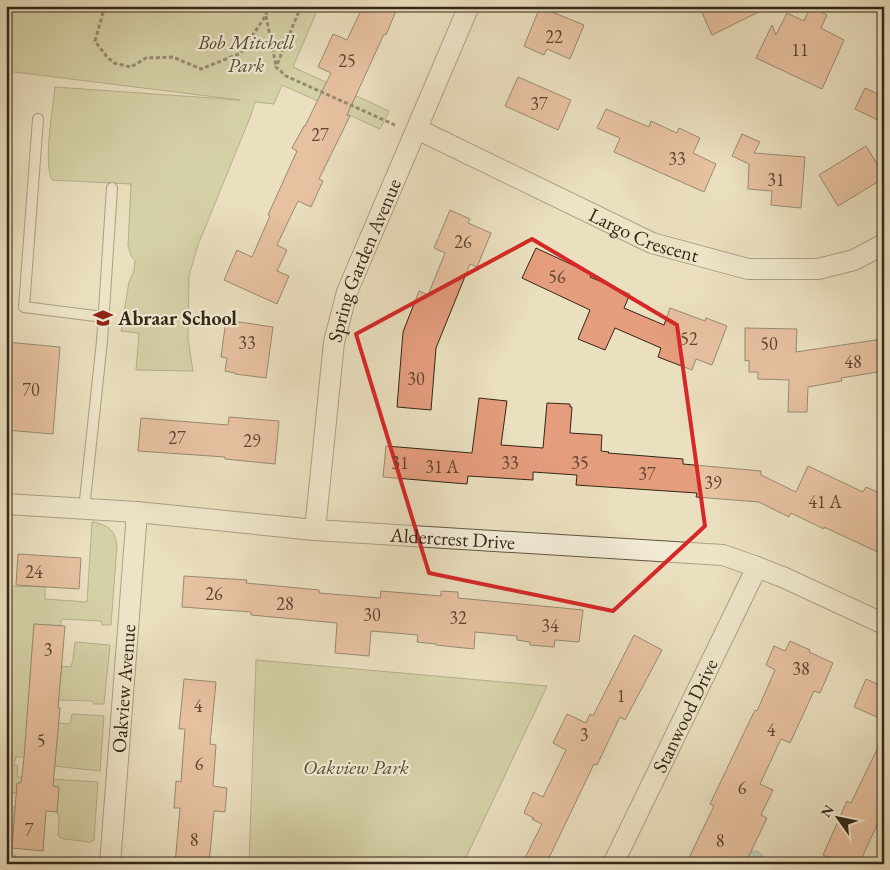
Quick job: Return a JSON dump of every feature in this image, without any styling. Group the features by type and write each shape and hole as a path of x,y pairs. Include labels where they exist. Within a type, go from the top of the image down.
{"street":[{"name":"Spring Garden Avenue","path":"315,530 334,342 347,292 469,6"},
{"name":"Largo Crescent","path":"417,129 652,243 748,269 818,270 854,260 884,244"},
{"name":"Aldercrest Drive","path":"6,504 137,512 315,530 723,556 785,578 884,624"},
{"name":"Oakview Avenue","path":"110,864 137,512"},
{"name":"Stanwood Drive","path":"613,864 757,567"}],"lane":[{"path":"38,119 24,307 103,317"},
{"path":"84,509 102,340 112,188"}],"path":[{"path":"106,6 95,41 114,63 131,67 146,58 173,57 201,69 241,53 266,15 268,6"},
{"path":"276,67 301,6"},
{"path":"266,15 276,67 286,76 399,127 417,129"}],"highlighted area":[{"path":"532,239 677,325 705,526 613,611 429,573 356,334"}],"green space":[{"name":"Bob Mitchell Park","path":"6,6 319,6 293,67 389,111 380,129 282,85 274,104 255,102 198,245 189,276 188,339 193,371 136,370 139,333 121,331 129,282 134,271 135,260 131,256 128,246 131,184 52,180 49,172 48,149 55,87 240,100 6,71"},
{"path":"92,522 109,528 114,534 117,545 111,625 102,625 101,621 62,619 60,626 34,624 29,689 59,692 62,666 71,667 75,642 110,645 104,704 94,704 92,701 57,700 24,757 16,757 14,765 18,766 17,777 98,782 94,840 90,842 64,839 58,835 59,787 17,783 16,793 6,792 6,586 45,587 45,599 87,602"},
{"name":"Oakview Park","path":"256,660 547,686 463,864 249,864"},
{"path":"72,714 104,716 100,771 54,766 58,723 70,724"},
{"path":"6,806 16,807 12,855 16,856 15,864 6,864"}],"shaded area":[{"path":"753,851 759,852 762,855 763,864 744,864 748,854"}],"building":[{"path":"363,6 398,6 347,115 350,116 319,179 323,181 311,207 298,201 277,245 287,250 277,271 289,276 277,304 224,280 237,250 252,257 270,216 268,215 297,151 292,148 331,73 318,67 333,34 347,40"},
{"path":"699,6 771,6 712,35"},
{"path":"540,7 584,25 570,59 547,49 544,55 524,46"},
{"path":"810,7 827,15 821,28 844,40 822,89 756,58 772,25 776,35 787,13 804,21"},
{"path":"518,77 571,100 558,130 505,106"},
{"path":"865,88 884,97 884,123 855,109"},
{"path":"606,109 649,127 651,121 677,133 679,128 700,138 693,153 716,164 704,192 614,152 620,138 597,128"},
{"path":"742,134 760,142 754,153 805,157 801,208 771,205 772,191 748,189 749,164 732,156"},
{"path":"866,146 884,178 838,206 819,175"},
{"path":"450,210 470,219 468,223 491,233 477,267 470,264 436,348 431,410 397,407 403,332 419,291 428,295 445,253 434,248"},
{"path":"536,248 592,274 590,277 630,294 624,308 664,325 670,308 705,321 706,318 727,326 712,365 696,359 692,370 658,357 661,348 615,328 605,350 578,339 590,310 522,278"},
{"path":"226,320 273,327 266,378 225,371 227,358 221,357"},
{"path":"745,328 797,329 796,352 882,339 884,371 841,378 842,381 808,387 807,412 788,412 789,380 758,379 758,372 749,372 749,360 745,361"},
{"path":"6,342 60,347 53,434 6,430"},
{"path":"479,398 507,401 501,445 543,448 547,403 570,404 570,407 572,407 570,433 602,435 601,451 608,453 683,459 683,464 761,471 761,475 796,492 808,466 863,492 866,487 884,495 884,555 791,513 789,517 759,502 696,497 697,493 576,485 577,475 533,472 533,480 468,476 467,484 383,477 386,446 472,453"},
{"path":"229,417 279,421 275,464 225,459 225,457 138,451 141,418 228,425"},
{"path":"18,554 81,558 79,589 16,585"},
{"path":"184,576 247,580 246,583 319,590 319,593 380,598 381,591 441,596 441,591 458,592 458,598 583,610 579,642 555,640 554,647 530,645 530,642 517,640 517,636 475,632 474,649 417,642 418,635 371,631 369,656 335,653 337,623 251,615 251,612 182,607"},
{"path":"34,624 65,626 53,786 59,787 57,812 46,811 43,851 12,848 17,783 21,783 24,757"},
{"path":"634,635 662,650 625,720 620,717 597,765 594,764 546,864 522,864 542,824 524,813 533,792 543,797 566,750 553,743 567,714 586,723 590,714 593,716"},
{"path":"790,641 833,663 820,693 814,691 790,743 781,739 760,784 773,790 761,815 767,818 745,864 686,864 714,806 710,804 755,710 757,711 775,670 766,665 774,646 785,651"},
{"path":"184,679 216,682 210,744 216,745 213,786 227,788 225,812 214,811 209,864 175,864 180,808 174,808 176,781 181,782 185,729 179,729"},
{"path":"866,679 884,687 884,720 854,707"},
{"path":"884,735 884,810 859,864 842,864 823,855 847,801 851,803"}],"place":[{"name":"Abraar School","path":"103,318"}]}
